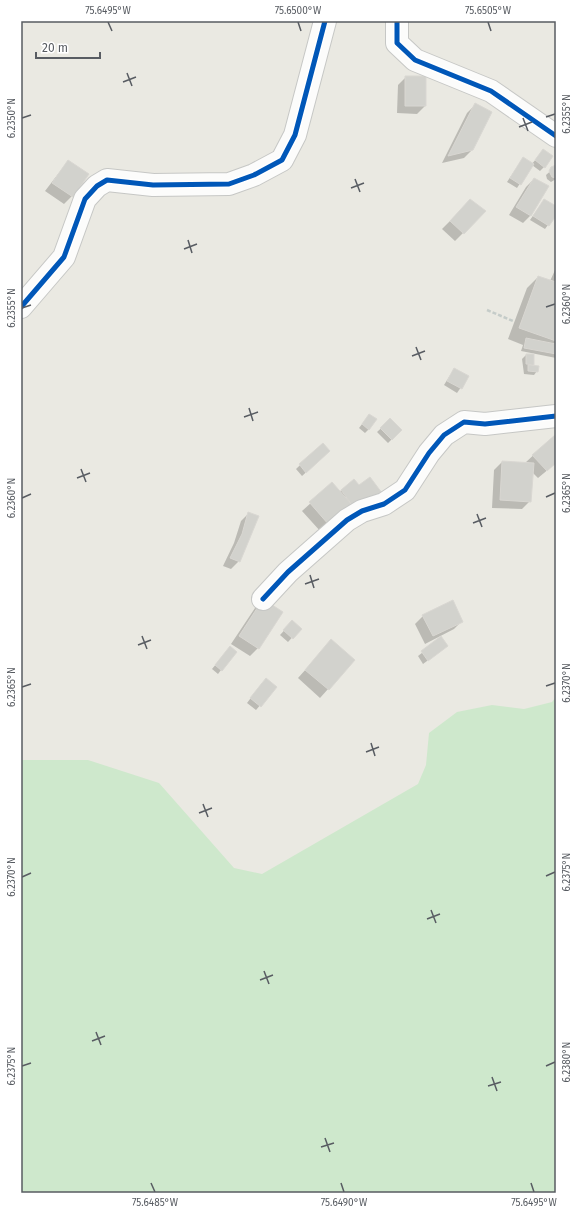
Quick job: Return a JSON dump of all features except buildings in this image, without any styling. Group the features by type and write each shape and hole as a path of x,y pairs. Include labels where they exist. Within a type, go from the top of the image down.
{"street":[{"path":"21,307 64,257 85,199 97,186 107,180 153,185 229,184 254,175 282,160 295,135 325,21"},
{"path":"397,21 397,43 416,60 491,91 556,136"},
{"path":"263,599 288,572 347,520 362,511 384,504 405,490 434,447 444,435 464,422 485,424 556,416"}],"path":[{"path":"487,310 513,322"}],"green space":[{"path":"556,697 556,1193 21,1193 21,760 88,760 159,783 234,868 262,874 418,784 426,765 429,733 457,712 492,705 524,709 552,702"}],"cycle path":[{"path":"21,307 64,257 85,199 97,186 107,180 153,185 229,184 254,175 282,160 295,135 325,21"},
{"path":"397,21 397,43 415,60 491,91 556,136"},
{"path":"263,599 288,572 347,520 362,511 384,504 405,490 429,453 444,435 464,422 485,424 556,416"}]}
